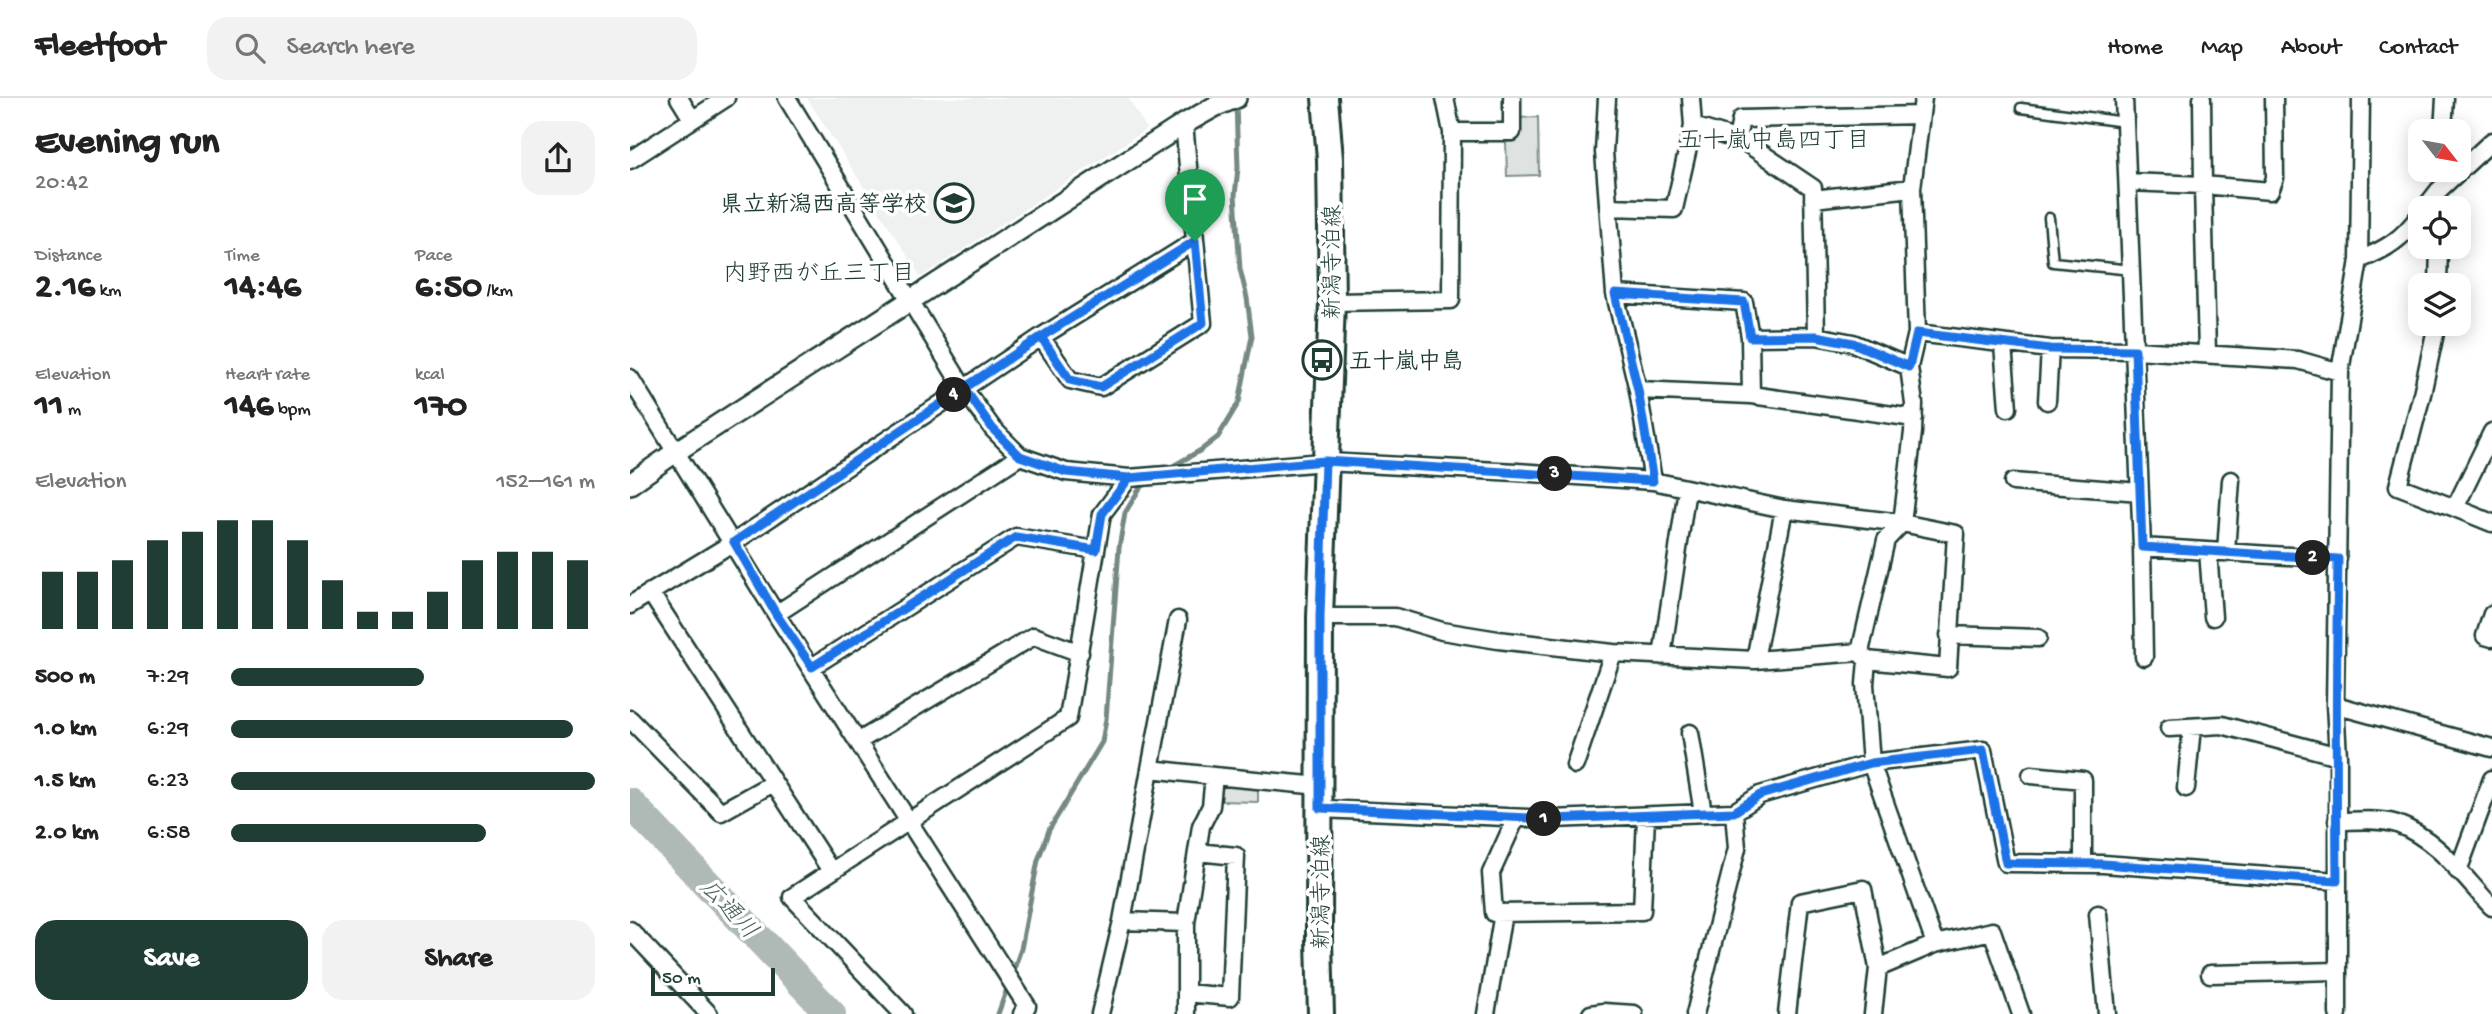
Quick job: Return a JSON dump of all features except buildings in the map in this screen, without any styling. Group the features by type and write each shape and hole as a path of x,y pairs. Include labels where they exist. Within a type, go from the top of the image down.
{"main road":[{"name":"新潟寺泊線","path":"1321,1014 1320,617 1332,302 1325,98"}],"street":[{"path":"679,98 692,119"},
{"path":"630,159 726,98"},
{"path":"787,98 964,388 993,429 1020,456 1066,472 1129,478 1325,461 1653,481 1784,509 1902,523 1956,534 1948,668 1863,656 1755,660 1613,653 1464,635 1416,625 1395,617 1320,617"},
{"path":"630,484 1184,124 1236,98"},
{"path":"1332,302 1451,300 1452,132 1445,98"},
{"path":"1452,132 1512,132 1512,98"},
{"path":"1607,98 1605,152 1615,294 1638,390 1653,481"},
{"path":"1609,207 1674,209 1693,126 1691,98"},
{"path":"1923,98 1912,188 1917,333 1909,367 1913,418 1902,523 1886,540 1863,656 1871,763 1935,944"},
{"path":"2124,98 2144,657"},
{"path":"2202,98 2207,355"},
{"path":"2128,183 2203,185 2270,191 2275,178 2274,98"},
{"path":"2338,1014 2338,756 2335,705 2340,372 2359,260 2361,98"},
{"path":"2444,119 2445,98"},
{"path":"1737,139 1741,119 1921,115"},
{"path":"1041,337 1070,380 1101,387 1203,323 1184,124"},
{"path":"1693,126 1745,142 1813,188 1816,336"},
{"path":"2434,196 2492,141"},
{"path":"2439,196 2440,182"},
{"path":"1814,199 1912,188"},
{"path":"2359,260 2385,250 2408,229"},
{"path":"630,605 734,542 1041,337 1195,241"},
{"path":"1615,294 1744,302 1750,337 1751,395"},
{"path":"1917,333 2050,349 2135,350 2298,360 2340,372"},
{"path":"1750,337 1816,336 1853,343 1909,367"},
{"path":"2434,336 2398,486 2492,523"},
{"path":"2003,345 2008,408"},
{"path":"2047,401 2050,349"},
{"path":"630,377 776,614 1027,1006 1021,1014"},
{"path":"1638,390 1751,395 1913,418"},
{"path":"2455,508 2492,432"},
{"path":"776,614 1020,456"},
{"path":"904,1014 792,897 1068,718 1102,514 1129,478"},
{"path":"2226,552 2231,480"},
{"path":"2013,482 2140,492"},
{"path":"1662,656 1687,489"},
{"path":"1755,660 1784,509"},
{"path":"812,667 1016,537 1096,550"},
{"path":"2142,547 2338,559"},
{"path":"2208,551 2213,617"},
{"path":"650,593 831,871"},
{"path":"2492,614 2485,636 2492,638"},
{"path":"1100,1014 1122,921 1178,620"},
{"path":"1950,635 2038,638"},
{"path":"859,741 1034,636 1080,653"},
{"path":"1575,765 1613,653"},
{"path":"2335,705 2492,748"},
{"path":"630,719 721,812 774,783"},
{"path":"2169,728 2222,725 2338,756"},
{"path":"2186,788 2192,727"},
{"path":"1690,733 1703,813"},
{"path":"1150,768 1214,776 1320,797 1516,818 1552,819 1734,812 1760,795 1871,763 1983,750 2006,863 2083,864 2337,881"},
{"path":"2031,775 2083,780 2083,864"},
{"path":"1186,1014 1186,923 1201,826 1211,806 1214,776"},
{"path":"2458,871 2492,779"},
{"path":"1695,1014 1737,848 1734,812"},
{"path":"1516,818 1491,873 1494,913 1642,911 1646,816"},
{"path":"2337,821 2396,824 2445,854 2492,907"},
{"path":"1186,993 1230,997 1236,856 1197,852"},
{"path":"1787,1014 1800,902 1863,889 1878,968 1873,1014"},
{"path":"1486,1014 1503,913"},
{"path":"2098,914 2107,1014"},
{"path":"1122,921 1186,923"},
{"path":"630,930 698,1010"},
{"path":"1878,968 1935,944 1992,931 2021,1014"},
{"path":"2210,974 2336,971"},
{"path":"1600,1013 1634,1014"}],"lane":[{"path":"2021,108 2125,122"},
{"path":"2049,218 2053,262 2132,270"}],"shaded area":[{"name":"県立新潟西高等学校","path":"807,98 1128,98 1147,129 921,277"},
{"path":"1538,117 1539,175 1507,176 1506,142 1517,141 1517,118"},
{"path":"1237,782 1258,785 1258,802 1219,801 1223,785"}],"waterway":[{"path":"1166,470 1218,437 1239,402 1252,336 1240,269 1235,195 1238,168 1236,101"},
{"path":"998,1014 1021,949 1038,860 1049,830 1102,742 1119,548 1125,513 1140,488 1149,482"},
{"name":"広通川","path":"630,803 831,1014"}],"place":[{"name":"県立新潟西高等学校","path":"954,203"},
{"name":"五十嵐中島","path":"1322,360"}],"district":[{"name":"五十嵐中島四丁目","path":"1774,139"},
{"name":"内野西が丘三丁目","path":"819,272"}],"route":[{"path":"1195,241 1041,337 964,388 993,429 1020,456 1066,472 1129,478 1325,461 1320,617 1320,808 1552,819 1734,812 1760,795 1871,763 1983,750 2006,863 2103,864 2337,881 2338,756 2335,705 2338,559 2142,547 2135,350 2050,349 1917,333 1909,367 1853,343 1816,336 1750,337 1744,302 1615,294 1638,390 1653,481 1325,461 1227,470 1129,478 1102,514 1096,550 1016,537 812,667 776,614 734,542 1041,337 1070,380 1101,387 1203,323 1195,241"}]}
